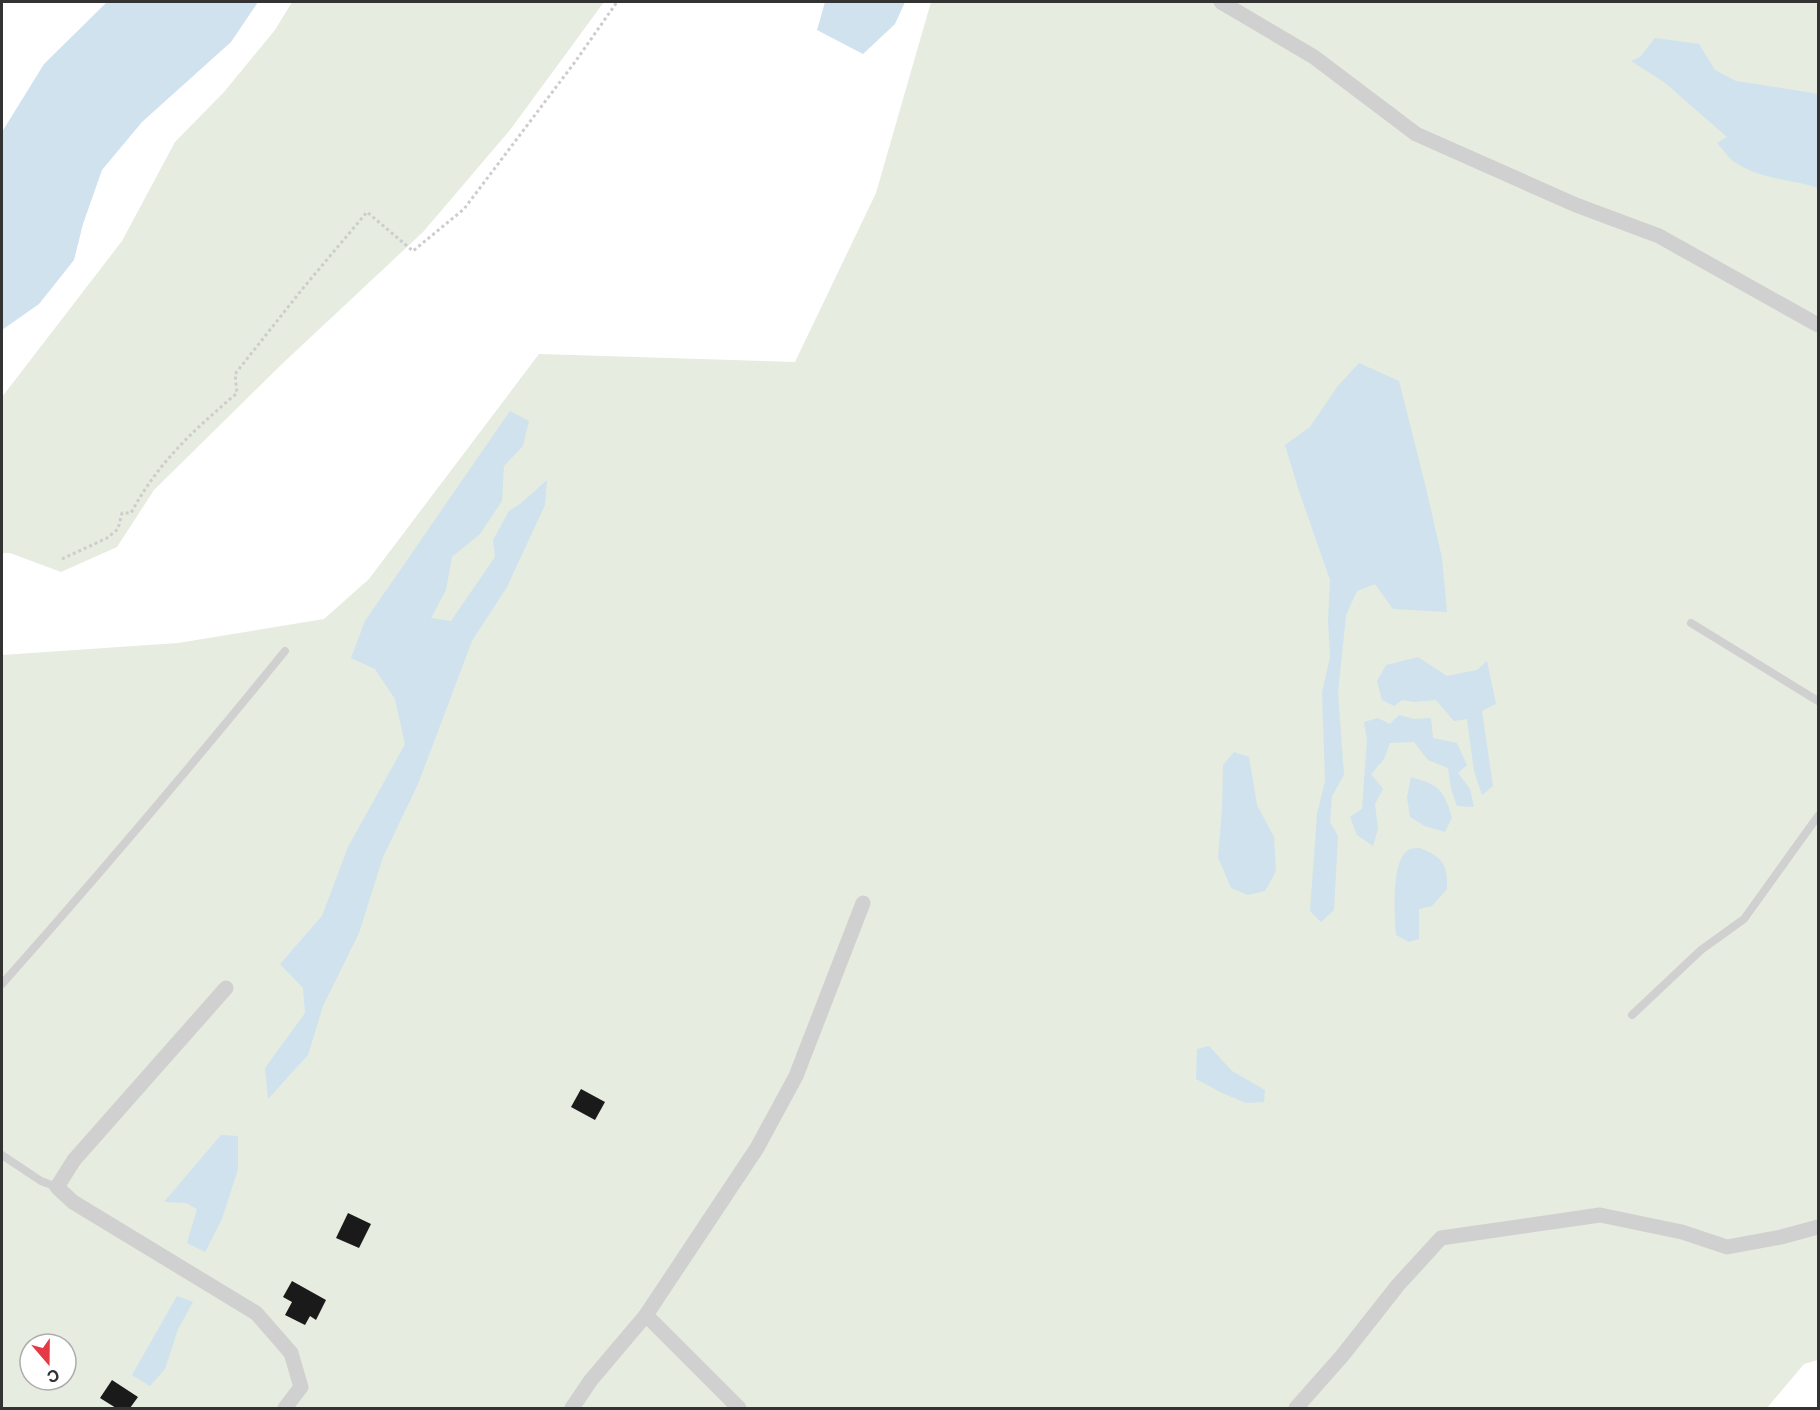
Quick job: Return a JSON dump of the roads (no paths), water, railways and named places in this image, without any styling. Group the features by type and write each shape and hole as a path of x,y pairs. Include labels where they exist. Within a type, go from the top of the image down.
{"street":[{"path":"1221,2 1314,57 1416,134 1576,205 1659,236 1818,325"},
{"path":"572,1408 591,1380 646,1315 757,1148 796,1076 863,903"},
{"path":"226,988 74,1160 57,1187 72,1202 256,1312 291,1353 301,1387 285,1408"},
{"path":"1296,1408 1342,1356 1398,1285 1441,1238 1599,1215 1682,1232 1727,1247 1781,1237 1818,1227"},
{"path":"646,1315 739,1408"}],"lane":[{"path":"1691,623 1818,701"},
{"path":"2,984 181,778 285,651"},
{"path":"1632,1015 1701,950 1744,919 1818,816"},
{"path":"2,1155 41,1181 57,1187"}],"water":[{"path":"107,2 258,2 231,42 142,122 102,170 83,224 74,260 39,304 2,330 2,132 44,64"},
{"path":"825,2 905,2 895,24 863,54 817,30"},
{"path":"1655,38 1699,44 1715,70 1736,81 1818,95 1818,188 1753,172 1731,159 1717,143 1727,137 1664,82 1631,61 1640,57"},
{"path":"1359,363 1399,381 1442,558 1447,612 1393,609 1375,584 1357,591 1346,615 1338,693 1344,775 1332,796 1330,822 1338,836 1334,910 1321,922 1310,911 1317,814 1325,781 1322,692 1330,657 1328,620 1330,580 1285,445 1310,427 1337,387"},
{"path":"510,411 529,421 523,446 504,466 502,501 480,534 452,557 446,590 431,618 451,621 495,557 493,540 509,511 547,480 545,505 507,587 472,641 418,784 383,857 359,933 323,1006 308,1055 268,1099 265,1068 305,1013 303,988 280,964 322,916 348,847 405,744 395,699 375,669 351,658 365,621"},
{"path":"1418,657 1447,676 1477,670 1487,661 1496,704 1482,711 1493,786 1482,795 1474,771 1467,719 1454,721 1436,700 1414,702 1402,700 1394,706 1382,700 1377,681 1386,665"},
{"path":"1399,715 1414,719 1431,718 1433,738 1457,743 1467,765 1458,773 1470,789 1474,807 1457,806 1451,789 1448,768 1428,760 1414,742 1390,743 1384,759 1371,774 1383,789 1375,804 1378,829 1373,846 1357,835 1350,817 1362,809 1367,740 1364,722 1378,718 1390,724"},
{"path":"1234,752 1249,757 1257,805 1274,837 1276,871 1265,891 1248,895 1231,888 1218,857 1223,765"},
{"path":"1411,777 1434,786 1443,795 1452,818 1445,832 1425,826 1410,817 1407,797"},
{"path":"1420,848 1434,855 1442,863 1446,873 1447,889 1432,906 1419,909 1419,939 1409,942 1396,935 1395,888 1399,864 1404,855 1410,849"},
{"path":"1209,1046 1232,1071 1265,1090 1264,1102 1246,1103 1196,1079 1197,1049"},
{"path":"221,1135 238,1136 238,1169 222,1219 205,1252 187,1243 197,1209 186,1203 164,1202"},
{"path":"177,1296 193,1302 178,1329 165,1369 150,1386 132,1375"}]}
